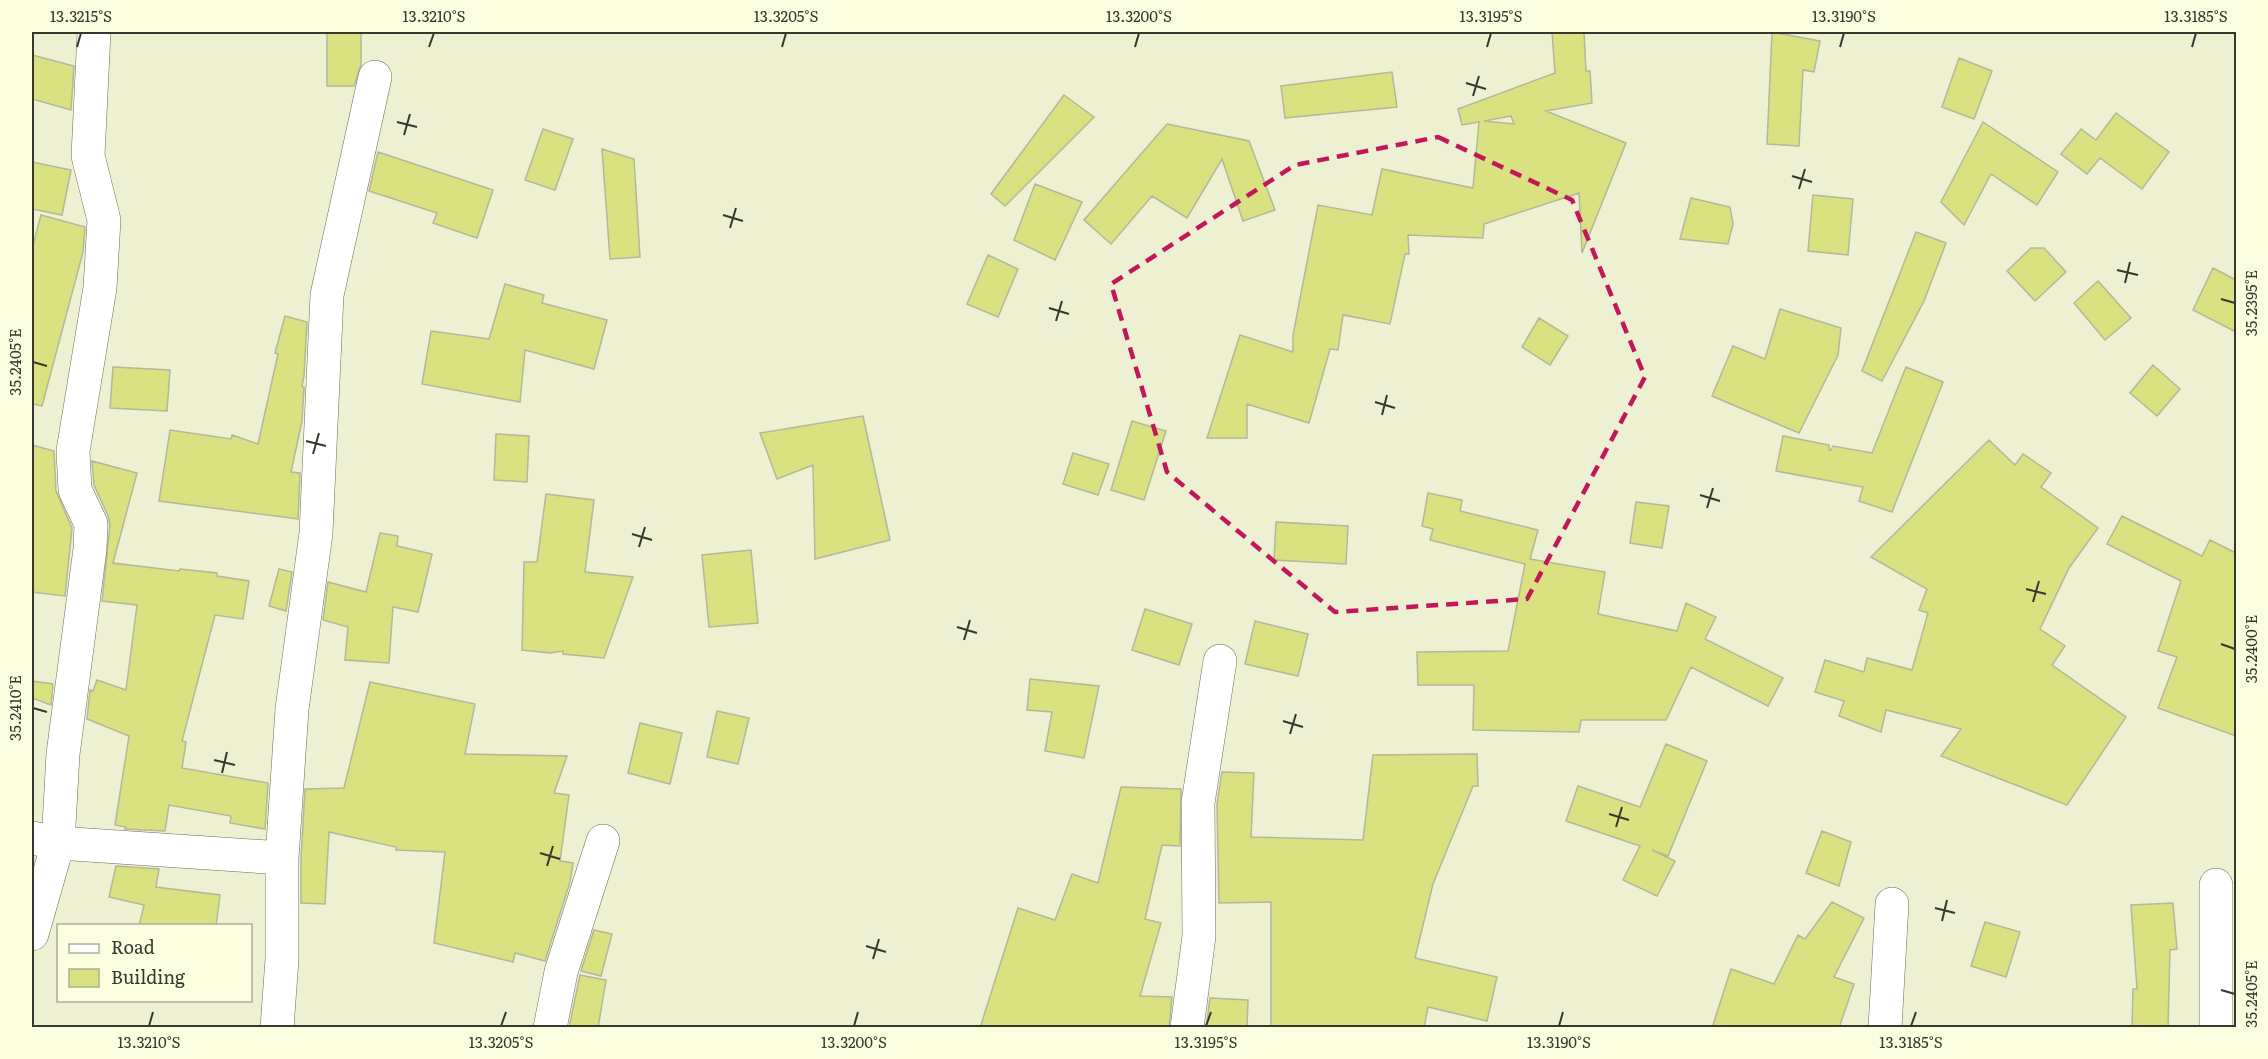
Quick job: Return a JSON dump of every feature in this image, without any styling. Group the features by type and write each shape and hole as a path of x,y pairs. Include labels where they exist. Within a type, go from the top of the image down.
{"street":[{"path":"32,934 44,841 63,754 90,549 91,524 75,490 74,451 100,288 103,243 104,220 88,156 94,32"},
{"path":"277,1028 282,959 282,858 292,709 316,533 327,295 375,77"},
{"path":"1187,1028 1199,936 1198,803 1220,661"},
{"path":"44,841 282,858"},
{"path":"550,1028 561,972 603,841"},
{"path":"2216,885 2216,1028"},
{"path":"1885,1028 1892,904"}],"highlighted area":[{"path":"1438,137 1572,200 1645,377 1527,599 1335,612 1167,472 1111,284 1295,165"}],"building":[{"path":"327,32 361,32 361,65 354,86 327,86"},
{"path":"1552,32 1584,32 1586,71 1590,71 1592,103 1546,111 1626,143 1582,253 1579,193 1484,224 1483,238 1408,235 1409,254 1405,254 1390,324 1343,315 1338,350 1330,349 1309,423 1247,404 1247,438 1207,438 1240,335 1293,352 1293,335 1318,205 1372,215 1382,169 1473,188 1479,122 1462,125 1458,109 1555,73","holes":["1511,116 1514,124 1484,121"]},
{"path":"1772,32 1820,41 1814,72 1803,70 1799,146 1767,144"},
{"path":"32,55 74,66 71,110 32,99"},
{"path":"1959,58 1992,71 1974,119 1942,107"},
{"path":"1392,72 1397,107 1285,118 1281,86"},
{"path":"1064,95 1094,117 1005,206 991,194"},
{"path":"2116,113 2169,152 2142,189 2100,158 2087,174 2061,154 2081,129 2096,140"},
{"path":"1983,122 2058,172 2037,205 1991,174 1964,225 1941,202"},
{"path":"1167,124 1249,141 1275,210 1243,221 1222,159 1187,218 1152,196 1111,244 1084,220"},
{"path":"543,129 573,139 555,190 525,180"},
{"path":"602,149 634,159 640,257 610,259"},
{"path":"378,152 493,190 477,238 433,223 437,213 369,191"},
{"path":"32,162 71,170 62,215 32,209"},
{"path":"1035,184 1082,202 1055,260 1014,240"},
{"path":"1813,195 1853,199 1848,255 1808,251"},
{"path":"1691,198 1730,207 1733,224 1728,244 1680,239"},
{"path":"41,215 85,227 83,252 42,406 32,404 32,249"},
{"path":"1916,232 1946,243 1924,301 1882,381 1862,371"},
{"path":"2031,248 2044,248 2066,272 2035,301 2007,271"},
{"path":"988,255 1018,269 998,317 967,304"},
{"path":"2213,268 2236,280 2236,332 2193,310"},
{"path":"2098,281 2131,318 2105,340 2074,303"},
{"path":"505,284 544,295 542,303 607,320 594,369 525,350 520,402 422,384 431,331 489,339"},
{"path":"1780,309 1841,328 1838,355 1799,433 1712,396 1733,346 1765,359"},
{"path":"285,316 307,322 302,421 291,472 300,473 298,519 159,501 170,430 231,439 232,435 258,444 278,354 275,353"},
{"path":"1539,318 1568,336 1550,365 1522,347"},
{"path":"2153,365 2180,389 2157,416 2130,393"},
{"path":"113,367 170,370 167,411 110,408"},
{"path":"1906,367 1943,382 1892,512 1859,501 1863,487 1776,471 1783,436 1829,445 1829,450 1833,446 1872,453"},
{"path":"863,416 890,540 815,559 813,465 777,479 760,433"},
{"path":"1132,421 1166,431 1144,500 1111,490"},
{"path":"496,434 529,436 527,482 494,480"},
{"path":"1989,440 2015,465 2023,454 2051,473 2041,487 2098,528 2069,568 2040,629 2065,646 2052,665 2126,717 2067,805 1941,756 1961,729 1886,710 1881,732 1839,716 1844,701 1815,692 1825,660 1864,672 1867,658 1912,670 1928,613 1919,610 1927,589 1871,557"},
{"path":"32,445 54,451 56,491 72,528 65,596 32,592"},
{"path":"1073,453 1109,464 1098,495 1063,484"},
{"path":"92,461 137,473 113,563 217,573 217,576 249,581 243,619 215,615 182,741 186,742 182,768 268,783 265,829 230,823 231,816 169,805 165,831 125,829 126,827 115,825 129,736 87,719 90,690 93,691 97,680 126,690 137,605 102,601 110,525 94,485"},
{"path":"1428,493 1462,500 1460,511 1538,530 1530,559 1605,572 1598,614 1677,631 1686,603 1716,617 1705,639 1783,678 1768,706 1691,667 1666,720 1581,720 1579,732 1473,730 1474,685 1418,685 1417,652 1508,651 1525,564 1430,540 1433,529 1422,526"},
{"path":"546,494 594,500 585,572 633,577 604,658 563,654 563,651 550,653 522,650 524,562 537,562"},
{"path":"1636,502 1669,506 1662,548 1630,543"},
{"path":"2122,516 2202,556 2210,540 2236,553 2236,736 2158,708 2177,657 2158,651 2181,581 2107,544"},
{"path":"1276,522 1348,526 1346,564 1274,560"},
{"path":"380,533 398,536 397,546 432,554 418,612 393,607 389,663 345,660 348,627 323,620 328,582 366,592"},
{"path":"751,550 758,623 709,627 702,555"},
{"path":"279,569 292,572 286,611 269,606"},
{"path":"1145,609 1192,624 1179,665 1132,650"},
{"path":"1255,621 1308,634 1298,676 1245,664"},
{"path":"1030,679 1099,686 1084,758 1045,751 1052,712 1027,710"},
{"path":"32,681 53,684 51,705 32,698"},
{"path":"370,682 475,704 465,754 567,756 554,793 569,795 560,861 573,863 570,882 545,961 515,953 513,962 434,943 445,852 396,850 396,847 329,832 325,904 301,903 305,789 344,788"},
{"path":"717,711 749,718 738,764 707,757"},
{"path":"640,723 682,733 670,784 628,773"},
{"path":"1666,744 1707,761 1668,856 1652,850 1675,861 1657,896 1623,880 1640,846 1566,821 1578,786 1640,807"},
{"path":"1477,754 1478,786 1473,786 1433,884 1415,958 1497,977 1487,1021 1428,1007 1424,1028 1271,1028 1271,902 1219,903 1217,804 1222,772 1254,773 1251,837 1363,840 1373,755"},
{"path":"1121,787 1181,789 1180,846 1162,845 1145,919 1161,923 1140,996 1172,997 1169,1028 980,1028 1018,908 1055,920 1072,874 1098,883"},
{"path":"1822,831 1851,842 1839,886 1806,873"},
{"path":"116,866 159,869 156,887 220,895 216,924 139,924 144,905 109,897"},
{"path":"1832,902 1864,918 1834,977 1854,984 1839,1028 1712,1028 1731,969 1774,984 1798,935 1805,939"},
{"path":"2173,903 2177,949 2170,950 2168,1028 2132,1028 2133,989 2137,989 2131,905"},
{"path":"1985,922 2020,932 2006,977 1971,966"},
{"path":"594,930 612,934 601,976 581,971"},
{"path":"580,975 606,980 598,1028 569,1028"},
{"path":"1210,998 1248,1000 1247,1028 1206,1028"}]}
